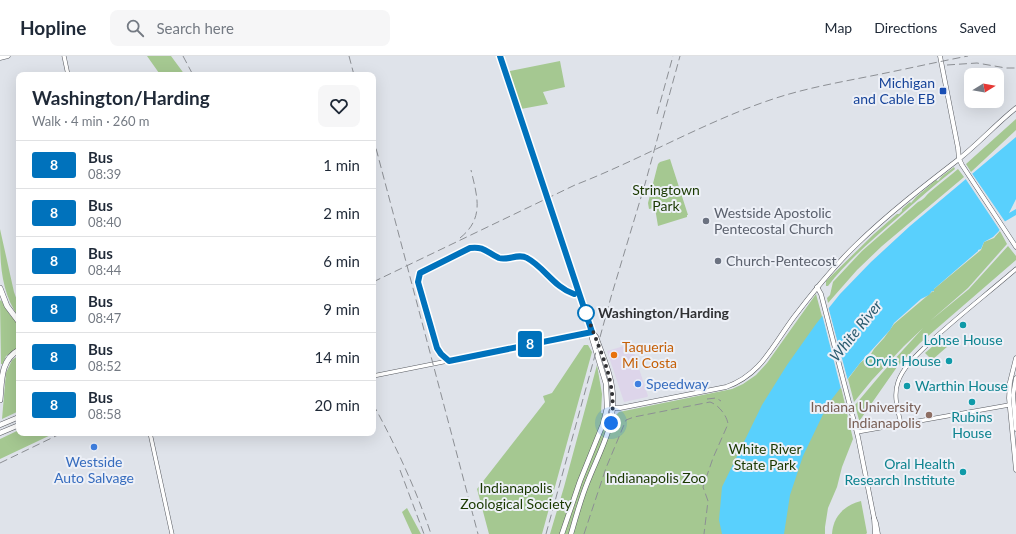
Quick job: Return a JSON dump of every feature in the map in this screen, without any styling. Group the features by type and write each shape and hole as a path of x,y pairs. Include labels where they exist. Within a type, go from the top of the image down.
{"highway":[{"path":"0,288 7,306 16,318"},
{"path":"0,400 2,373 10,356 16,352"}],"main road":[{"path":"0,58 8,56"},
{"path":"500,56 592,332 592,338 606,384 607,408 603,424 580,482 562,534"},
{"path":"940,56 959,159 1016,247"},
{"path":"607,408 620,408 719,388 741,380 755,370 763,363 793,319 817,288 857,244 925,184 959,159 1016,108"},
{"path":"817,288 822,298 857,432 874,518 875,534"},
{"path":"571,534 587,484 611,423 613,408 613,392 610,380 596,337 592,332"},
{"path":"1016,358 1009,392 1016,470"},
{"path":"1016,378 1013,396 1016,429"},
{"path":"0,425 16,418"},
{"path":"0,433 16,426"},
{"path":"874,518 878,534"}],"street":[{"path":"64,56 67,72"},
{"path":"901,424 896,393 898,382 905,369 944,330 1016,269"},
{"path":"376,375 592,332"},
{"path":"857,432 1009,405"},
{"path":"151,436 172,534"}],"shaded area":[{"path":"631,344 648,396 624,402 607,351"}],"green space":[{"path":"147,56 171,56 183,72 158,72"},
{"path":"560,61 565,87 543,92 548,104 521,109 509,72"},
{"path":"1016,119 1016,130 971,172 966,164"},
{"name":"Stringtown Park","path":"670,159 688,215 687,217 658,226 655,208 649,209 648,203 658,164"},
{"path":"954,167 955,169 860,251 828,286 826,286 826,281 874,234 897,214 899,214 902,209 910,202 911,203 936,180 938,181"},
{"path":"958,169 964,177 882,246 857,270 828,303 827,298 830,295 833,282 862,251"},
{"path":"0,229 16,298 16,312 8,297 2,275"},
{"path":"1000,231 1007,244 968,288 930,321 969,289 1008,246 1016,256 1016,260 920,343 897,367 859,420 855,405 923,328 872,380 854,402 848,379 860,363 871,354 894,324 933,291 934,292 934,289 981,250 984,242 994,238"},
{"name":"White River State Park","path":"816,294 841,387 853,439 842,467 837,487 828,508 825,534 550,534 597,365 602,394 601,413 616,415 619,412 732,389 743,384 756,375 767,363"},
{"path":"1,300 10,315 16,321 16,350 6,356 3,364 1,364"},
{"path":"942,338 948,346 932,360 925,353"},
{"name":"Indianapolis Zoological Society","path":"584,345 588,345 592,352 542,534 489,534 477,489 545,402 543,396 552,393"},
{"path":"16,357 16,412 2,419 6,373 12,360"},
{"path":"16,431 16,436 49,436 0,459 0,439"},
{"path":"861,501 867,533 832,534 837,517 841,512 850,505"},
{"path":"407,508 421,534 412,534 402,512"}],"water":[{"name":"White River","path":"1016,137 1016,199 1009,213 1016,209 1016,215 1004,222 999,231 993,237 984,242 981,249 934,289 934,291 921,299 894,323 890,330 860,363 828,404 803,456 790,495 784,534 722,534 719,520 722,487 762,405 787,365 816,324 840,294 871,262 910,226"}],"pier":[{"path":"971,172 1006,223 1001,232 965,178"},
{"path":"828,306 848,381 841,389 822,314"}],"railway":[{"path":"183,56 191,72"},
{"path":"349,56 353,72"},
{"path":"657,114 673,56"},
{"path":"546,534 611,297 645,184 680,56"},
{"path":"376,281 575,185 747,108 811,88 968,56"},
{"path":"947,65 977,63 1006,68 1016,68"},
{"path":"376,148 478,534"},
{"path":"460,238 473,223 476,215 477,198 471,170"},
{"path":"707,399 716,398 721,401"},
{"path":"584,534 606,468 626,420 634,417 710,402 722,411 728,424 713,458 703,487 708,501 704,534"},
{"path":"376,410 405,468 431,534"},
{"path":"0,463 56,436"},
{"path":"400,470 424,534"}],"bus line":[{"name":"8","path":"500,56 592,332 449,361 437,348 418,282 420,273 423,270 470,248 478,247 485,249 501,258 520,256 526,257 540,266 557,284 574,294"}],"place":[{"name":"Michigan and Cable EB","path":"943,91"},
{"name":"Westside Apostolic Pentecostal Church","path":"706,221"},
{"name":"Church-Pentecost","path":"718,261"},
{"name":"Washington/Harding","path":"586,313"},
{"name":"Lohse House","path":"963,325"},
{"name":"Taqueria Mi Costa","path":"614,355"},
{"name":"Orvis House","path":"949,361"},
{"name":"Speedway","path":"638,384"},
{"name":"Warthin House","path":"907,386"},
{"name":"Rubins House","path":"972,402"},
{"name":"Indiana University Indianapolis","path":"929,415"},
{"name":"Westside Auto Salvage","path":"94,447"},
{"name":"Oral Health Research Institute","path":"963,472"}],"route":[{"path":"586,313 585,309 612,386 613,408 611,423"}],"park label":[{"name":"Indianapolis Zoo","path":"656,478"}]}
